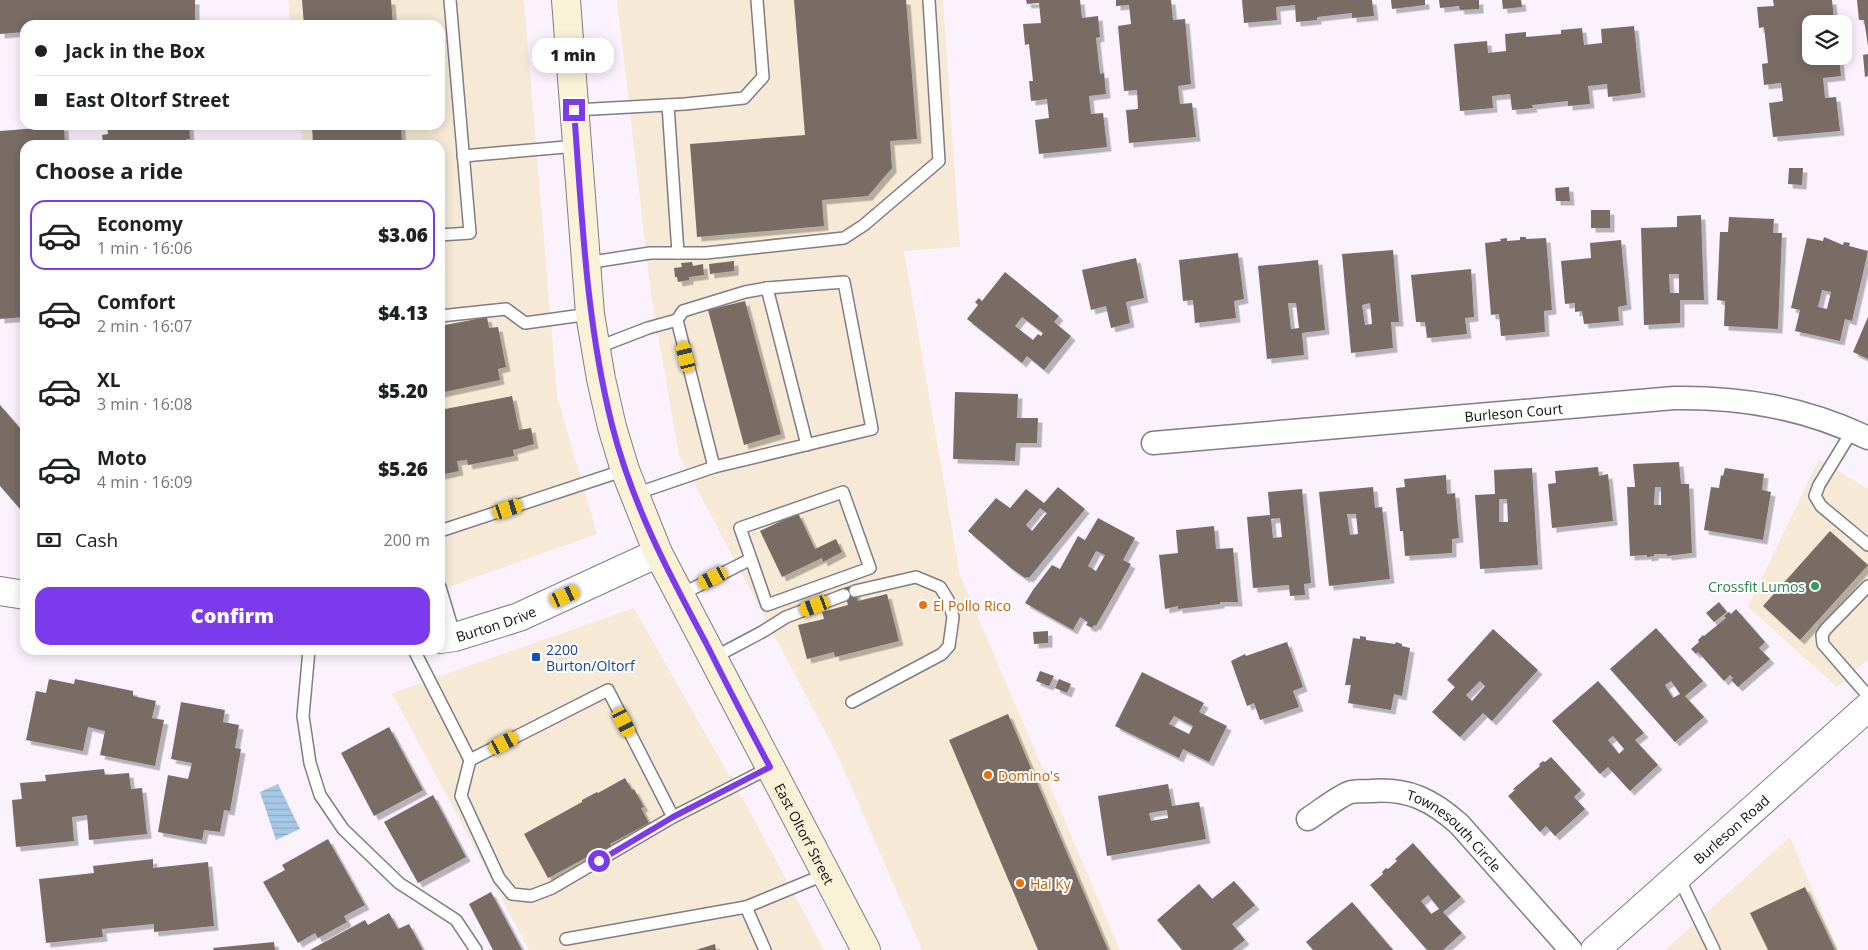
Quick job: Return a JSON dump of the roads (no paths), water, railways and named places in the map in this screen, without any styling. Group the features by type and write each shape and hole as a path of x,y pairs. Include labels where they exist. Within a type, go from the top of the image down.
{"main road":[{"name":"East Oltorf Street","path":"566,0 590,314 612,427 630,482 658,553 866,950"}],"street":[{"name":"Burleson Court","path":"1153,444 1674,398 1713,398 1750,401 1808,414 1860,435"},
{"name":"Burton Drive","path":"447,638 518,617 658,553"},
{"path":"0,590 20,594"},
{"name":"Burleson Road","path":"1595,950 1868,707"},
{"name":"Townesouth Circle","path":"1308,819 1351,792 1387,790 1409,793 1427,800 1443,810 1459,824 1571,950"}],"lane":[{"path":"445,235 470,233 450,0"},
{"path":"574,110 668,105 744,98 763,77 757,0"},
{"path":"586,263 650,253 706,253 844,238 864,225 939,161 929,0"},
{"path":"668,105 678,253"},
{"path":"463,156 577,146"},
{"path":"445,530 630,482 714,467 872,429 844,282 767,288 745,292 683,311 677,320 648,328 596,348"},
{"path":"767,288 807,445"},
{"path":"445,315 506,309 525,323 590,314"},
{"path":"677,320 714,467"},
{"path":"1860,435 1818,486 1816,496 1821,506 1868,545"},
{"path":"843,492 870,568 767,605 751,559 740,528 843,492"},
{"path":"680,595 751,559"},
{"path":"713,658 786,617 850,593 916,577 940,587 948,600 953,617 950,646 942,654 852,702"},
{"path":"1868,586 1826,629 1822,636 1823,644 1868,696"},
{"path":"445,623 447,638"},
{"path":"309,655 303,716 310,763 320,795 343,829 399,883 456,920 476,950"},
{"path":"417,655 470,760 461,796 499,878 512,894 531,896 552,888 673,817 770,767"},
{"path":"470,760 608,690 673,817"},
{"path":"566,939 746,907 826,874"},
{"path":"1678,876 1714,950"},
{"path":"746,907 765,950"}],"water":[{"path":"278,784 300,829 276,840 260,792"}],"place":[{"name":"Crossfit Lumos","path":"1815,586"},
{"name":"El Pollo Rico","path":"923,605"},
{"name":"2200 Burton/Oltorf","path":"536,657"},
{"name":"Domino's","path":"988,775"},
{"name":"Hai Ky","path":"1020,883"}]}
